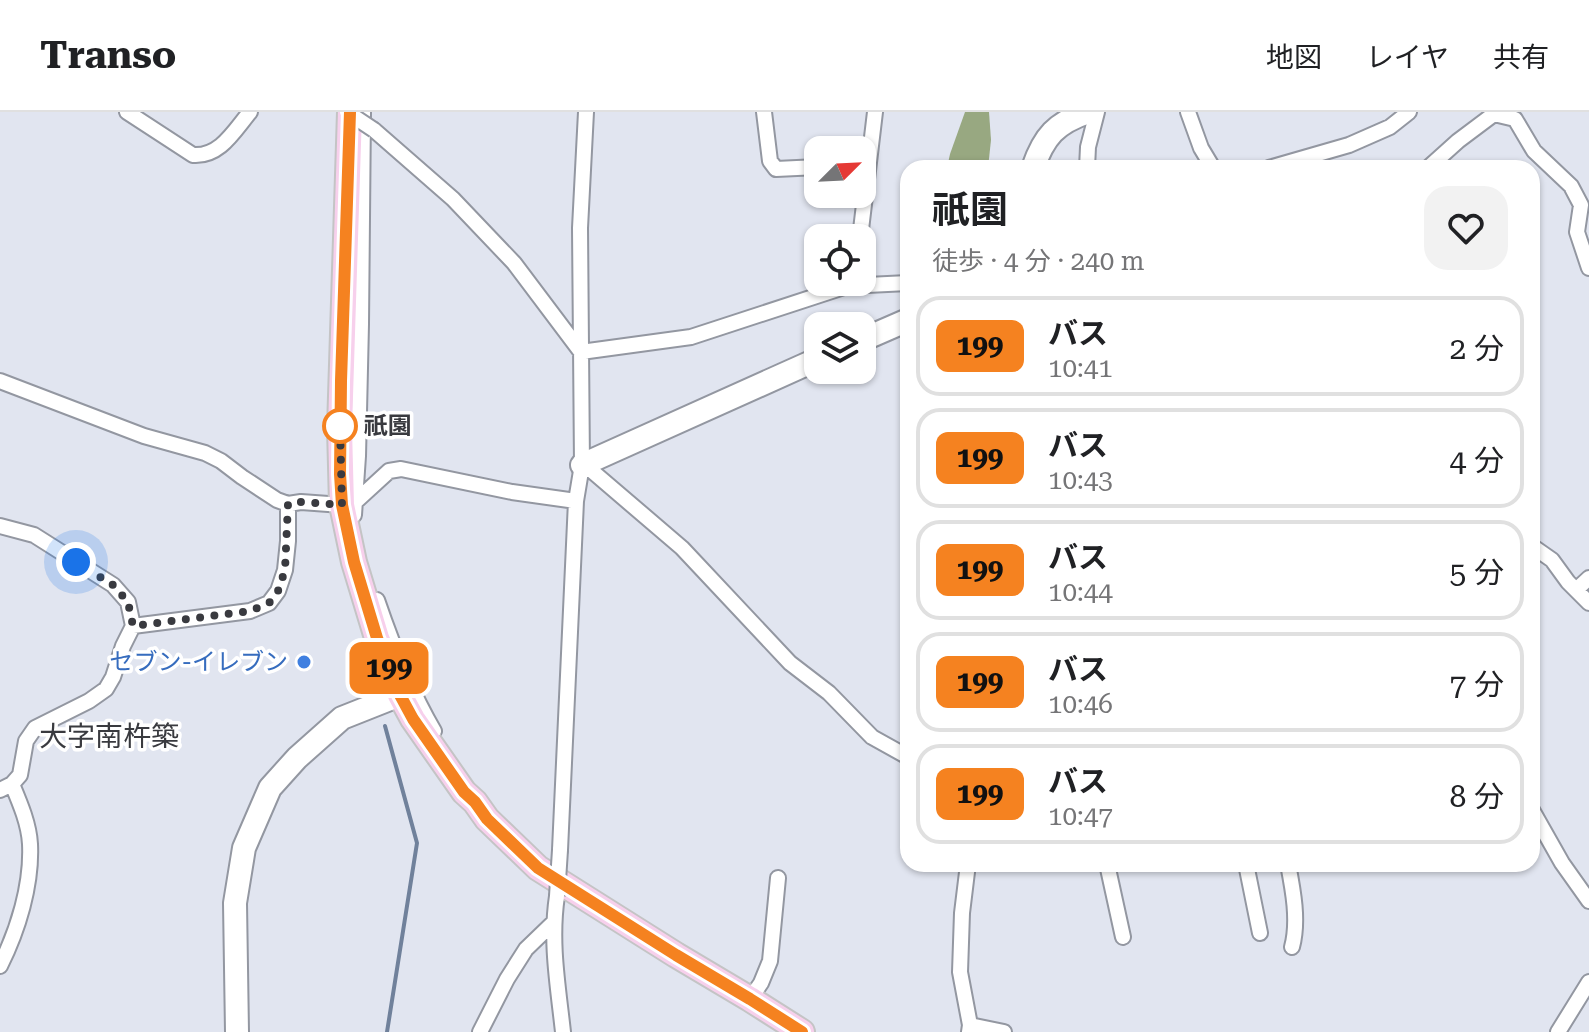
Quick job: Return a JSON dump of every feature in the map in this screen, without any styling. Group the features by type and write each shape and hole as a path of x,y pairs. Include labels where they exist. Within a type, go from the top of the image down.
{"main road":[{"path":"348,112 340,458 354,562 377,638 400,695 464,792 538,868 676,955 752,997 802,1032"}],"street":[{"path":"127,112 193,155 201,155 220,148 250,112"},
{"path":"348,112 374,130 453,199 514,263 581,352"},
{"path":"363,112 358,456 348,505 360,560 425,716 489,808 556,872 736,981 752,997 817,1032"},
{"path":"563,1032 553,923 560,850 576,501 583,465 580,228 586,112"},
{"path":"764,112 770,161 776,169 804,168"},
{"path":"871,136 875,112"},
{"path":"1036,160 1050,134 1066,120 1088,112"},
{"path":"1087,160 1097,112"},
{"path":"1188,112 1208,160"},
{"path":"1297,160 1349,145 1390,127 1409,112"},
{"path":"1437,160 1494,113 1515,119 1534,151 1571,186 1581,205 1577,232 1589,268"},
{"path":"876,284 900,283"},
{"path":"581,352 691,337 812,296"},
{"path":"876,334 900,323"},
{"path":"583,465 804,365"},
{"path":"0,381 144,436 205,453 288,504 348,505 389,471 401,469 512,492 576,501"},
{"path":"583,465 682,548 790,663 829,693 872,737 900,753"},
{"path":"133,626 250,611 269,603 278,591 285,570 288,504"},
{"path":"0,526 34,535 113,585 128,602 133,626 106,689 35,728 26,741 20,775 6,787 22,807 30,841 29,871 11,945 0,966"},
{"path":"1540,552 1552,560 1589,603"},
{"path":"1576,590 1589,578"},
{"path":"237,1032 235,903 244,848 270,788 297,758 342,718 400,695"},
{"path":"1540,824 1589,901"},
{"path":"967,872 960,972 969,1028 1004,1032"},
{"path":"1109,872 1123,937"},
{"path":"1248,872 1260,933"},
{"path":"1289,872 1294,907 1295,937 1292,947"},
{"path":"752,997 770,961 778,878"},
{"path":"480,1032 526,949 553,923"},
{"path":"1558,1032 1589,982"}],"green space":[{"path":"965,112 989,112 989,160 949,160"}],"waterway":[{"path":"385,726 417,843 387,1032"}],"bus line":[{"name":"199","path":"350,112 341,381 342,505 354,562 377,638 400,695 464,792 538,868 802,1032"}],"place":[{"name":"祇園","path":"340,426"},
{"name":"セブン-イレブン","path":"304,662"}],"district":[{"name":"大字南杵築","path":"109,736"}],"route":[{"path":"76,562 113,585 128,602 133,626 250,611 269,603 278,591 285,570 288,504 342,505 340,426"}]}
